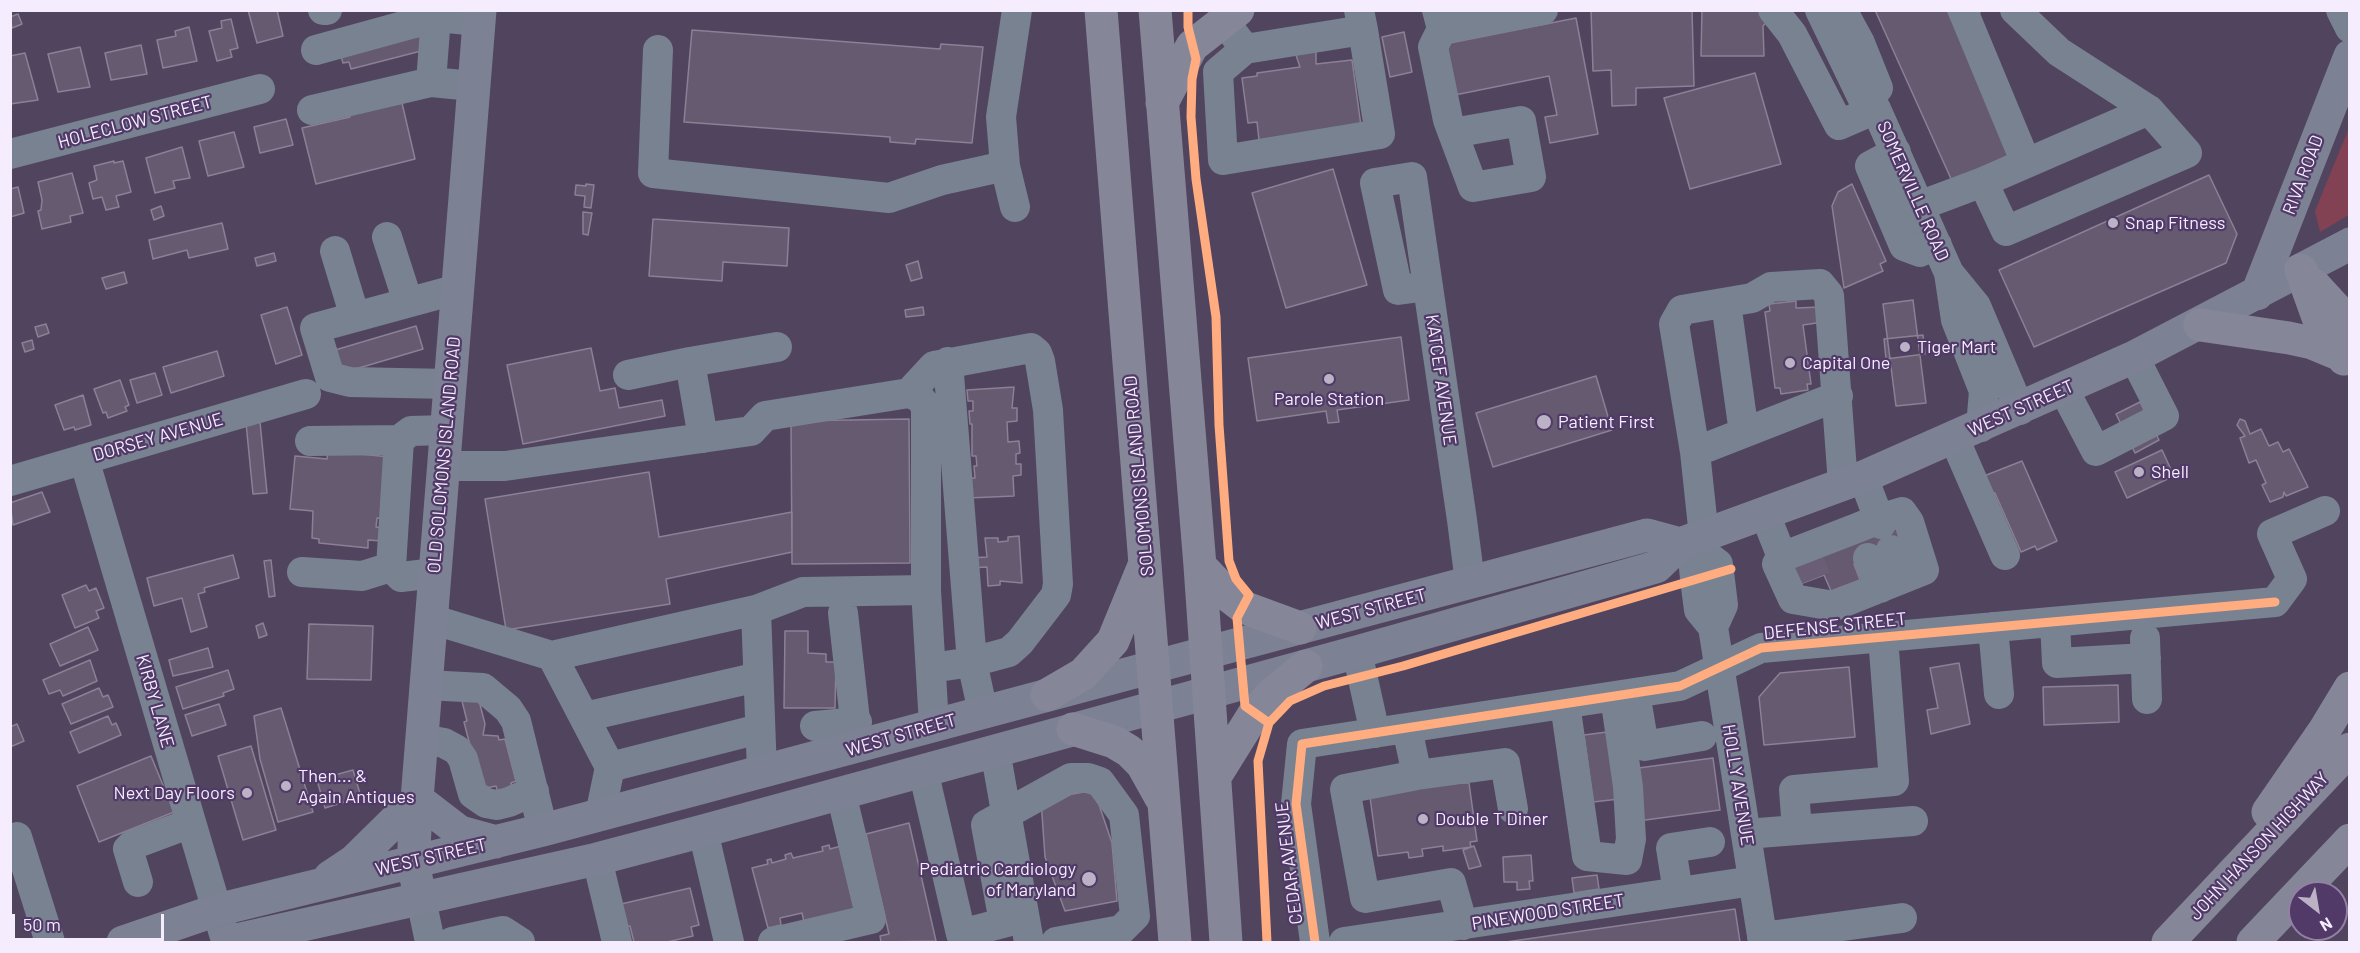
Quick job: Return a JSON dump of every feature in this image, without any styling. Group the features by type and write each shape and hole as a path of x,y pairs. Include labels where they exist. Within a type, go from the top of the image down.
{"highway":[{"name":"SOLOMONS ISLAND ROAD","path":"1101,10 1175,942"},
{"path":"1155,10 1210,691 1226,942"},
{"path":"1162,103 1192,46 1231,15"},
{"path":"2301,270 2349,324"},
{"path":"2301,270 2320,323 2345,360"},
{"path":"2200,325 2312,343 2345,360"},
{"path":"1047,695 1083,674 1113,641 1146,560"},
{"path":"1200,566 1243,607 1300,628"},
{"path":"1216,775 1254,714 1271,695 1306,666"},
{"path":"2202,907 2324,731 2349,688"},
{"path":"1072,729 1114,742 1129,751 1142,764 1164,802"},
{"name":"JOHN HANSON HIGHWAY","path":"2168,942 2349,749"},
{"path":"2253,942 2349,840"},
{"path":"2325,881 2349,854"},
{"path":"2273,942 2288,925"}],"main road":[{"name":"OLD SOLOMONS ISLAND ROAD","path":"421,899 413,862 417,800 479,16"},
{"name":"RIVA ROAD","path":"2257,294 2349,57"},
{"name":"RIVA ROAD","path":"2301,270 2302,227 2349,108"},
{"name":"WEST STREET","path":"227,942 597,859 1358,652 1656,567 1696,545 1765,514 1853,481 2064,390 2200,325 2349,244"},
{"name":"WEST STREET","path":"123,942 217,910 543,831 762,772 857,734 934,725 1647,535 1696,545"},
{"path":"703,831 709,809 762,772"},
{"path":"319,884 354,861 417,800 460,832 496,842"}],"street":[{"path":"1015,207 1005,166 1001,117 1017,10"},
{"path":"1453,133 1448,120 1433,47 1440,20 1544,10"},
{"path":"1773,10 1799,46 1839,125 1876,109"},
{"path":"1966,10 1963,11 2026,163"},
{"path":"1983,182 2006,231 2187,153 2149,110 2059,52 2015,10"},
{"path":"2341,10 2349,28"},
{"path":"1231,15 1245,49"},
{"path":"316,50 436,18 479,16"},
{"path":"431,82 436,18"},
{"path":"1799,46 1838,18"},
{"name":"SOMERVILLE ROAD","path":"1838,18 1879,87 1876,109 1950,273 1976,306 2020,410"},
{"path":"1361,20 1380,134 1223,160 1218,72 1245,49 1361,20"},
{"path":"658,50 653,173 889,198 942,180 1005,166"},
{"path":"312,110 431,82 473,86"},
{"name":"HOLECLOW STREET","path":"10,154 260,90"},
{"path":"1919,206 1983,182 2149,110"},
{"path":"1896,152 1870,166 1904,246 1920,252 1937,245"},
{"name":"KATCEF AVENUE","path":"1412,177 1470,582"},
{"path":"387,237 408,302"},
{"path":"335,251 355,317"},
{"name":"SOMERVILLE ROAD","path":"1950,273 1956,320 1984,392 1968,432"},
{"path":"1696,545 1695,452 1674,324 1682,310 1752,298 1771,286 1820,284 1829,295 1838,396 1853,481 1891,583"},
{"path":"318,385 315,328 458,289"},
{"path":"1726,303 1744,433"},
{"path":"628,375 777,347"},
{"path":"909,393 934,366 1031,348 1037,353 1048,410 1058,584 1056,595 1020,642 1009,652 972,662 931,668"},
{"path":"2064,390 2096,451 2164,416 2134,357"},
{"path":"690,362 703,438"},
{"path":"948,362 972,662 982,712"},
{"name":"DORSEY AVENUE","path":"10,481 318,385 350,382 450,384"},
{"path":"443,466 505,466 752,431 765,416 909,393 919,397 926,406 926,590 934,725"},
{"path":"1695,452 1838,396"},
{"path":"310,441 399,440 411,431 446,430"},
{"path":"1968,432 2005,555"},
{"path":"399,440 391,567 401,577 435,573"},
{"name":"KIRBY LANE","path":"84,459 227,942"},
{"name":"DEFENSE STREET","path":"1302,744 1680,686 1761,648 2275,602 2292,579 2272,534 2325,511"},
{"path":"1765,514 1834,606 1924,570 1909,522 1902,512 1873,535 1807,568"},
{"name":"HOLLY AVENUE","path":"1696,545 1694,568 1699,610 1713,627 1762,940"},
{"path":"302,572 362,576 391,567"},
{"path":"431,619 552,656 756,610 803,592 926,590"},
{"path":"756,610 762,772"},
{"path":"815,726 857,734 843,613"},
{"path":"2143,614 2147,699"},
{"path":"2055,622 2057,663 2146,658"},
{"path":"1993,627 1999,694"},
{"path":"1797,830 1794,790 1894,781 1883,637"},
{"path":"1358,652 1375,733"},
{"path":"552,656 610,767 600,815"},
{"path":"584,717 758,677"},
{"path":"426,685 483,688 508,708 516,721 543,831"},
{"path":"1625,695 1644,746 1702,736"},
{"path":"1625,695 1631,839 1627,860 1636,898"},
{"path":"1565,704 1587,856 1627,860"},
{"path":"1407,728 1417,775"},
{"path":"610,767 759,729"},
{"path":"422,739 444,743 457,750 463,759 473,794 486,803 496,805 509,802 534,791"},
{"name":"CEDAR AVENUE","path":"1302,744 1296,804 1316,942"},
{"path":"923,770 961,934 1019,927 995,750"},
{"path":"1463,925 1451,883 1365,898 1345,789 1417,775 1505,763 1512,809"},
{"path":"1005,815 1071,778 1088,777 1100,782 1124,815 1135,916 1121,930 1056,942"},
{"path":"773,942 872,919 841,793"},
{"path":"1746,834 1913,821"},
{"path":"138,882 128,849 132,845 191,823"},
{"path":"703,831 729,942"},
{"path":"17,837 19,873 50,942"},
{"path":"1678,892 1671,848 1710,842"},
{"path":"597,859 616,942"},
{"name":"PINEWOOD STREET","path":"1344,942 1753,881"},
{"path":"421,899 430,942"},
{"path":"1762,940 1902,918"},
{"path":"452,942 503,931 520,942"}],"shaded area":[{"path":"2349,128 2349,215 2320,232 2315,211"}],"building":[{"path":"248,10 277,10 283,36 257,43"},
{"path":"1591,10 1692,10 1694,86 1636,88 1636,105 1612,106 1611,70 1593,71"},
{"path":"1702,10 1761,10 1770,19 1763,26 1764,56 1701,56"},
{"path":"1875,10 1947,10 2012,154 1952,181"},
{"path":"18,14 22,24 12,28 10,17"},
{"path":"1576,18 1598,134 1550,143 1545,117 1557,115 1549,76 1450,96 1440,45"},
{"path":"231,19 238,48 230,50 232,57 217,61 209,31 222,28 221,21"},
{"path":"189,27 197,61 163,68 157,40 176,36 175,31"},
{"path":"692,30 940,49 941,44 983,47 972,143 916,139 915,144 890,142 890,137 684,122"},
{"path":"1404,32 1412,72 1390,77 1382,37"},
{"path":"422,36 425,50 351,69 349,62 343,63 339,49"},
{"path":"141,45 147,74 111,80 105,53"},
{"path":"80,47 90,87 58,92 48,54"},
{"path":"1316,49 1316,64 1352,60 1361,126 1259,140 1257,122 1248,123 1242,78 1257,76 1257,73 1300,67 1295,52"},
{"path":"25,53 38,100 10,104 10,56"},
{"path":"1755,73 1781,164 1690,189 1664,98"},
{"path":"402,103 415,159 316,184 302,128 350,117 349,114"},
{"path":"286,119 293,145 260,153 254,127"},
{"path":"234,132 244,167 208,176 199,141"},
{"path":"182,147 190,178 173,181 175,188 155,193 146,158"},
{"path":"114,161 114,163 123,161 131,192 116,196 119,207 106,210 102,197 93,199 89,183 97,180 94,166"},
{"path":"1333,169 1367,285 1286,308 1252,193"},
{"path":"72,173 83,213 70,216 71,222 42,229 38,211 41,210 42,200 38,182"},
{"path":"2209,175 2237,234 2226,263 2034,347 1999,270"},
{"path":"586,184 594,185 591,208 584,207 585,196 575,195 576,185 586,186"},
{"path":"1852,184 1886,261 1880,264 1883,271 1844,288 1832,206 1838,192"},
{"path":"18,187 24,213 10,217 10,189"},
{"path":"161,206 164,216 154,220 151,210"},
{"path":"583,212 592,213 588,235 583,234"},
{"path":"653,219 789,228 787,266 723,262 722,281 649,276"},
{"path":"222,223 228,249 189,258 187,250 153,259 149,240"},
{"path":"274,253 276,261 257,266 255,258"},
{"path":"918,261 922,278 911,281 906,265"},
{"path":"124,272 127,283 106,289 102,278"},
{"path":"1913,300 1926,403 1896,406 1883,304"},
{"name":"Capital One","path":"1796,301 1796,308 1821,307 1823,322 1803,325 1811,384 1807,384 1808,390 1781,394 1780,388 1775,388 1765,312 1770,311 1769,304"},
{"path":"287,307 302,355 276,364 261,315"},
{"path":"923,307 924,315 906,317 905,310"},
{"path":"46,324 49,333 38,337 35,327"},
{"path":"416,326 423,349 332,376 325,353"},
{"name":"Tiger Mart","path":"1923,335 1925,354 1886,359 1884,339"},
{"name":"Parole Station","path":"1401,337 1409,400 1337,410 1339,422 1328,423 1326,411 1257,421 1248,358"},
{"path":"32,340 34,349 25,352 22,343"},
{"path":"591,348 600,391 615,388 619,408 662,400 665,416 523,444 507,365"},
{"path":"217,351 224,376 171,393 163,367"},
{"path":"155,373 162,395 137,403 130,380"},
{"name":"Patient First","path":"1596,376 1612,430 1493,467 1476,413"},
{"path":"120,380 129,405 125,407 127,411 108,418 106,412 103,413 94,389"},
{"path":"1014,387 1012,408 1017,408 1017,421 1007,422 1008,442 1019,441 1020,453 1016,454 1016,464 1021,464 1021,475 1013,476 1014,496 968,498 967,478 975,478 974,466 977,466 976,456 972,456 972,424 970,424 969,411 973,411 973,401 968,401 967,390"},
{"path":"83,395 91,425 75,430 74,427 64,430 55,405"},
{"name":"Shell","path":"2140,402 2159,440 2135,453 2116,414"},
{"path":"909,419 910,563 792,564 791,421"},
{"path":"2240,419 2245,421 2250,434 2261,429 2269,446 2278,442 2283,452 2289,449 2308,487 2286,496 2284,492 2283,497 2270,502 2262,485 2266,483 2256,460 2249,463 2240,438 2245,436 2237,425"},
{"path":"260,422 267,493 253,494 246,423"},
{"path":"2162,450 2174,476 2127,498 2115,472"},
{"path":"328,451 390,457 384,519 377,518 376,527 383,528 382,541 368,540 368,548 319,543 319,539 312,538 313,511 290,509 295,456 327,459"},
{"path":"2022,461 2057,541 2037,550 2035,546 2021,552 1995,493 1992,494 1984,476"},
{"path":"649,472 659,537 792,512 792,552 666,579 670,604 506,630 485,499"},
{"path":"42,492 50,512 13,525 10,503"},
{"path":"1898,517 1908,543 1854,564 1860,580 1831,591 1824,575 1792,587 1783,562"},
{"path":"1019,536 1022,583 1000,581 1000,585 988,586 987,567 970,568 969,558 987,557 985,538 998,538 998,542 1008,541 1008,537"},
{"path":"233,555 239,578 204,588 205,592 198,594 207,627 191,632 182,598 154,606 147,578"},
{"path":"271,560 275,596 269,597 264,561"},
{"path":"86,585 89,591 96,588 104,608 96,611 99,618 75,628 62,595"},
{"path":"263,623 267,635 259,638 256,626"},
{"path":"309,624 373,626 371,680 307,679"},
{"path":"88,627 98,650 60,666 50,644"},
{"path":"785,631 808,631 808,653 826,654 826,662 836,662 835,708 784,708"},
{"path":"208,648 213,667 173,676 169,660"},
{"path":"90,660 97,681 63,696 60,690 49,694 43,680"},
{"path":"1959,663 1970,724 1931,734 1927,710 1938,708 1930,668"},
{"path":"1849,667 1855,737 1764,745 1759,697 1780,673"},
{"path":"228,670 234,689 223,693 224,696 183,709 176,687"},
{"path":"2118,685 2119,722 2044,725 2043,687"},
{"path":"99,688 103,697 108,695 113,707 71,724 62,704"},
{"path":"476,689 485,724 483,735 498,736 499,740 505,739 516,781 511,783 513,790 498,793 496,786 481,789 464,722 467,721 460,693"},
{"path":"219,704 226,725 192,736 185,715"},
{"name":"Then... & Again Antiques","path":"281,708 313,812 278,822 260,759 254,716"},
{"path":"108,716 112,725 116,723 121,735 79,753 70,732"},
{"path":"17,724 24,741 10,747 10,727"},
{"path":"1607,732 1619,799 1593,802 1584,735"},
{"name":"Next Day Floors","path":"251,746 276,830 243,840 218,756"},
{"path":"151,756 174,812 99,842 77,786"},
{"path":"1713,758 1720,810 1638,821 1631,769"},
{"path":"353,770 361,797 325,808 317,780"},
{"name":"Double T Diner","path":"1432,783 1469,783 1477,841 1470,842 1471,847 1443,851 1443,846 1422,849 1423,856 1409,858 1408,852 1378,856 1370,797"},
{"path":"1094,790 1112,843 1117,901 1065,911 1045,857 1041,800"},
{"path":"909,823 936,941 881,942 880,936 889,934 866,834"},
{"path":"829,845 830,849 841,846 857,909 804,922 802,913 780,918 781,925 768,928 752,868 768,864 767,860 771,859 772,863 786,859 785,855 791,853 793,858 823,851 822,847"},
{"path":"1474,846 1481,866 1469,869 1463,850"},
{"path":"1531,855 1533,881 1529,881 1530,889 1517,890 1517,882 1504,882 1503,857"},
{"path":"1597,875 1599,889 1574,893 1572,878"},
{"path":"690,888 699,925 691,927 693,936 667,942 634,942 630,926 626,927 621,904"},
{"path":"1735,909 1740,942 1506,942"}],"tunnel":[{"path":"1806,553 1816,578"}],"cycle path":[{"path":"1188,10 1188,27 1196,59 1192,79 1191,117 1196,179 1216,317 1219,425 1229,561 1236,579 1249,595 1237,618 1245,706 1269,723"},
{"path":"1267,942 1258,761 1269,723 1290,701 1324,686 1403,666 1731,569"},
{"path":"1315,942 1296,804 1302,744 1680,686 1761,648 2275,602"}],"place":[{"name":"Snap Fitness","path":"2113,223"},
{"name":"Tiger Mart","path":"1905,347"},
{"name":"Capital One","path":"1790,363"},
{"name":"Parole Station","path":"1329,379"},
{"name":"Patient First","path":"1544,422"},
{"name":"Shell","path":"2139,472"},
{"name":"Then... & Again Antiques","path":"286,786"},
{"name":"Next Day Floors","path":"247,793"},
{"name":"Double T Diner","path":"1423,819"},
{"name":"Pediatric Cardiology of Maryland","path":"1089,879"}]}
